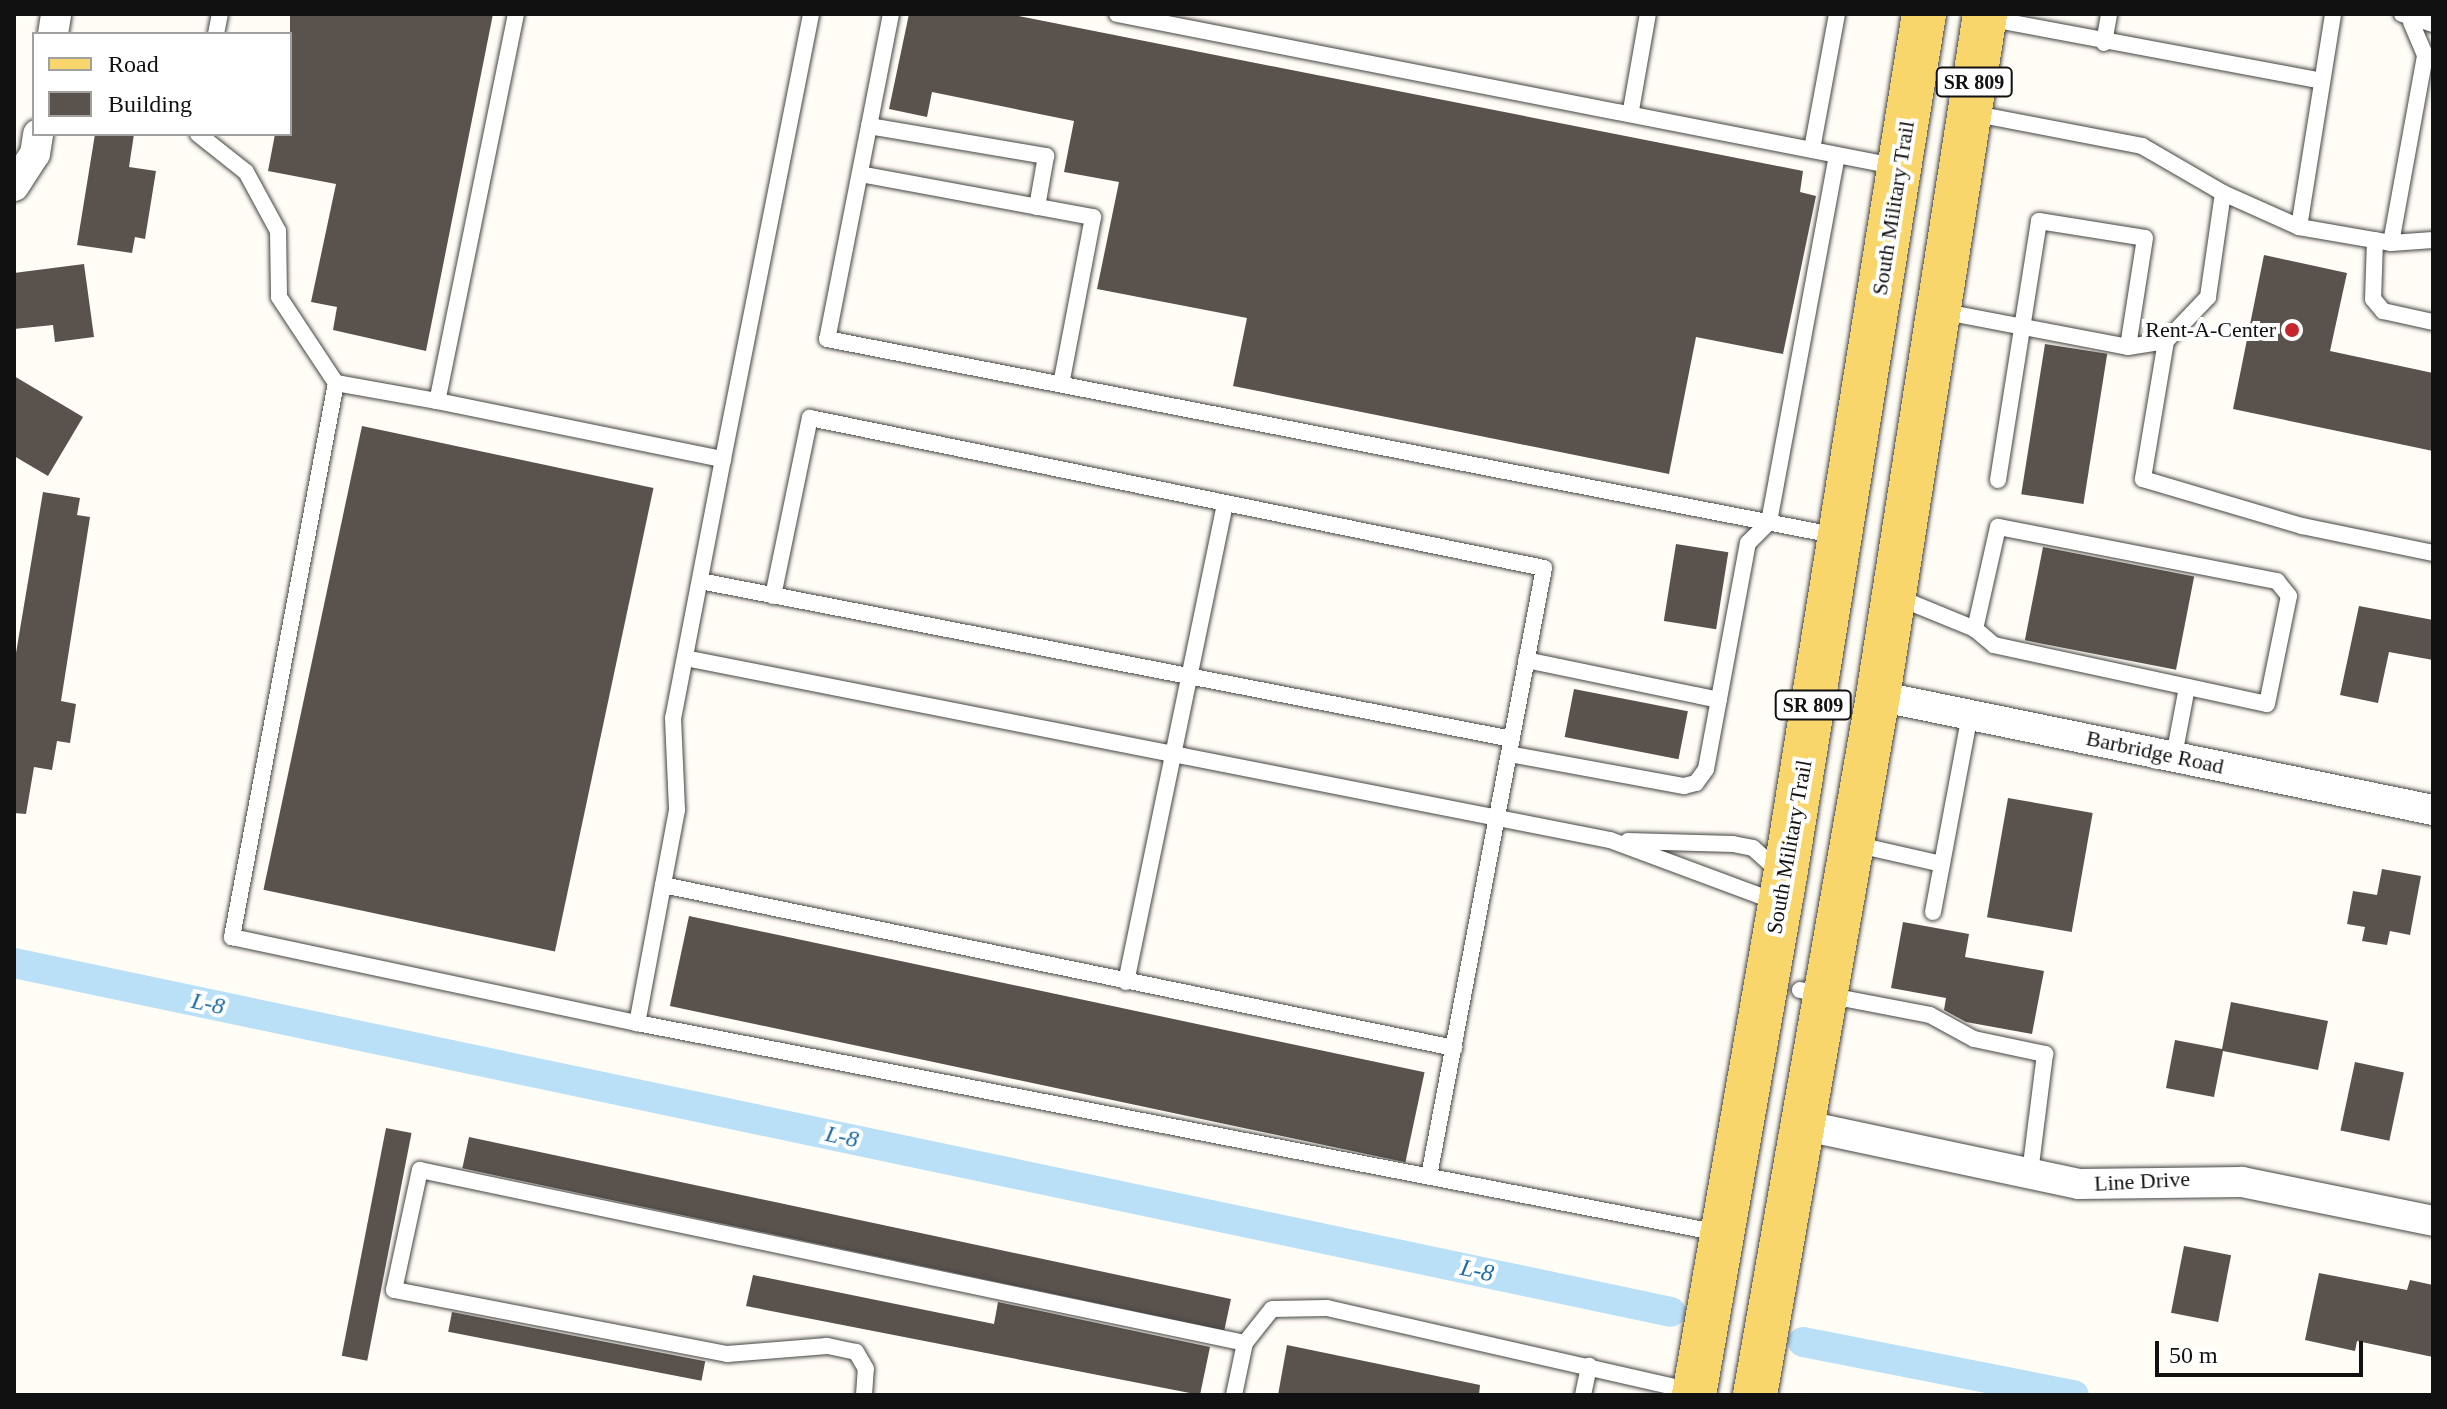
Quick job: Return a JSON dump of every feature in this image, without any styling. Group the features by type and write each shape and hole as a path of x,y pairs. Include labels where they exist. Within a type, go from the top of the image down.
{"main road":[{"name":"South Military Trail","path":"1694,1393 1719,1233 1783,890 1924,14"},
{"name":"SR 809","path":"1761,1394 1806,1126 1813,992 1852,843 1878,696 1985,16"},
{"path":"1852,843 1830,825 1824,794 1871,507 1856,434"},
{"path":"1783,890 1808,900 1813,992 1769,1189 1785,1237"}],"street":[{"path":"14,186 35,154 38,136"},
{"name":"Barbridge Road","path":"1878,696 2433,810"},
{"name":"Line Drive","path":"1806,1126 2030,1173 2120,1186 2201,1178 2242,1182 2433,1221"}],"lane":[{"path":"437,401 516,14"},
{"path":"637,1023 677,810 673,718 811,14"},
{"path":"891,14 827,339 1840,536"},
{"path":"1117,14 1631,110 1899,167"},
{"path":"1631,110 1648,14"},
{"path":"1812,149 1837,14"},
{"path":"2104,43 2109,14"},
{"path":"2299,227 2333,14"},
{"path":"1985,16 2104,43 2322,81"},
{"path":"2407,18 2433,24"},
{"path":"2407,18 2429,56 2383,242 2373,299 2383,311 2433,322"},
{"path":"1970,112 2142,146 2223,193 2299,227 2383,242 2433,240"},
{"path":"869,126 1046,156 1037,207"},
{"path":"201,136 246,172 278,231 279,297 336,383 232,937 637,1023 1719,1233"},
{"path":"700,581 1188,676 1511,747 1696,783 1706,769 1748,543 1769,522 1837,156"},
{"path":"860,174 1093,217 1061,384"},
{"path":"2223,193 2208,297 2166,341 2143,479 2302,526 2433,553"},
{"path":"1998,480 2039,221 2145,238 2128,347"},
{"path":"1938,311 2128,347 2166,341"},
{"path":"336,383 723,459"},
{"path":"773,596 810,418 1544,568 1429,1176"},
{"path":"1126,982 1225,503"},
{"path":"1894,596 1975,629 1994,645 2267,704 2289,596 2277,581 1998,527 1975,629"},
{"path":"685,658 1610,840 1783,890"},
{"path":"1526,660 1719,700"},
{"path":"2174,756 2187,687"},
{"path":"1933,912 1970,714"},
{"path":"1610,840 1733,844 1753,848 1783,890"},
{"path":"1852,843 1942,864"},
{"path":"663,885 1454,1048"},
{"path":"1813,992 1930,1015 1974,1039 2045,1054 2030,1173"},
{"path":"864,1395 866,1369 856,1352 827,1346 727,1354 394,1290 420,1170 1245,1343"},
{"path":"1234,1395 1245,1343 1272,1309 1327,1308 1589,1366 1694,1393"},
{"path":"1583,1395 1589,1366"}],"building":[{"path":"290,14 493,14 426,351 333,330 337,307 311,302 336,184 268,171 275,136 292,136"},
{"path":"909,14 1008,14 1803,171 1800,192 1816,196 1783,354 1696,337 1669,474 1233,386 1247,318 1097,289 1119,182 1064,172 1074,121 932,92 927,117 889,109"},
{"path":"95,136 134,136 129,167 156,171 145,239 135,237 132,253 77,245"},
{"path":"2264,255 2347,273 2330,351 2433,373 2433,451 2233,409"},
{"path":"84,264 94,337 55,342 53,325 14,329 14,273"},
{"path":"2045,344 2107,354 2083,504 2021,494"},
{"path":"14,376 83,417 48,476 14,456"},
{"path":"362,426 653,488 555,952 263,890"},
{"path":"43,492 80,498 77,515 90,517 61,701 76,704 70,743 57,741 52,770 34,767 26,814 14,813 14,665"},
{"path":"1676,544 1728,552 1716,629 1664,621"},
{"path":"2043,547 2194,576 2176,670 2025,640"},
{"path":"2359,606 2433,620 2433,660 2389,652 2378,703 2340,695"},
{"path":"1574,689 1688,711 1679,759 1565,737"},
{"path":"2008,798 2093,813 2072,932 1987,917"},
{"path":"2382,869 2421,876 2410,935 2390,931 2387,945 2362,941 2365,927 2347,924 2353,891 2377,895"},
{"path":"689,916 1425,1072 1405,1162 670,1006"},
{"path":"1903,922 1969,934 1965,957 2044,971 2032,1034 1966,1022 1944,1010 1946,998 1891,988"},
{"path":"2231,1002 2328,1021 2318,1070 2223,1051 2214,1097 2166,1088 2175,1040 2222,1049"},
{"path":"2355,1062 2404,1072 2389,1141 2340,1130"},
{"path":"386,1128 412,1133 367,1361 342,1356"},
{"path":"469,1137 1231,1299 1224,1330 462,1168"},
{"path":"2184,1246 2231,1255 2218,1322 2171,1313"},
{"path":"2319,1273 2407,1290 2410,1280 2433,1285 2433,1357 2357,1341 2355,1351 2305,1340"},
{"path":"753,1275 994,1324 998,1302 1210,1347 1200,1395 746,1306"},
{"path":"452,1312 705,1361 701,1381 448,1332"},
{"path":"1287,1345 1480,1385 1479,1395 1278,1395"}],"waterway":[{"name":"L-8","path":"14,963 1671,1312"},
{"name":"L-8","path":"1803,1342 2074,1395"}],"place":[{"name":"Rent-A-Center","path":"2292,330"}]}
